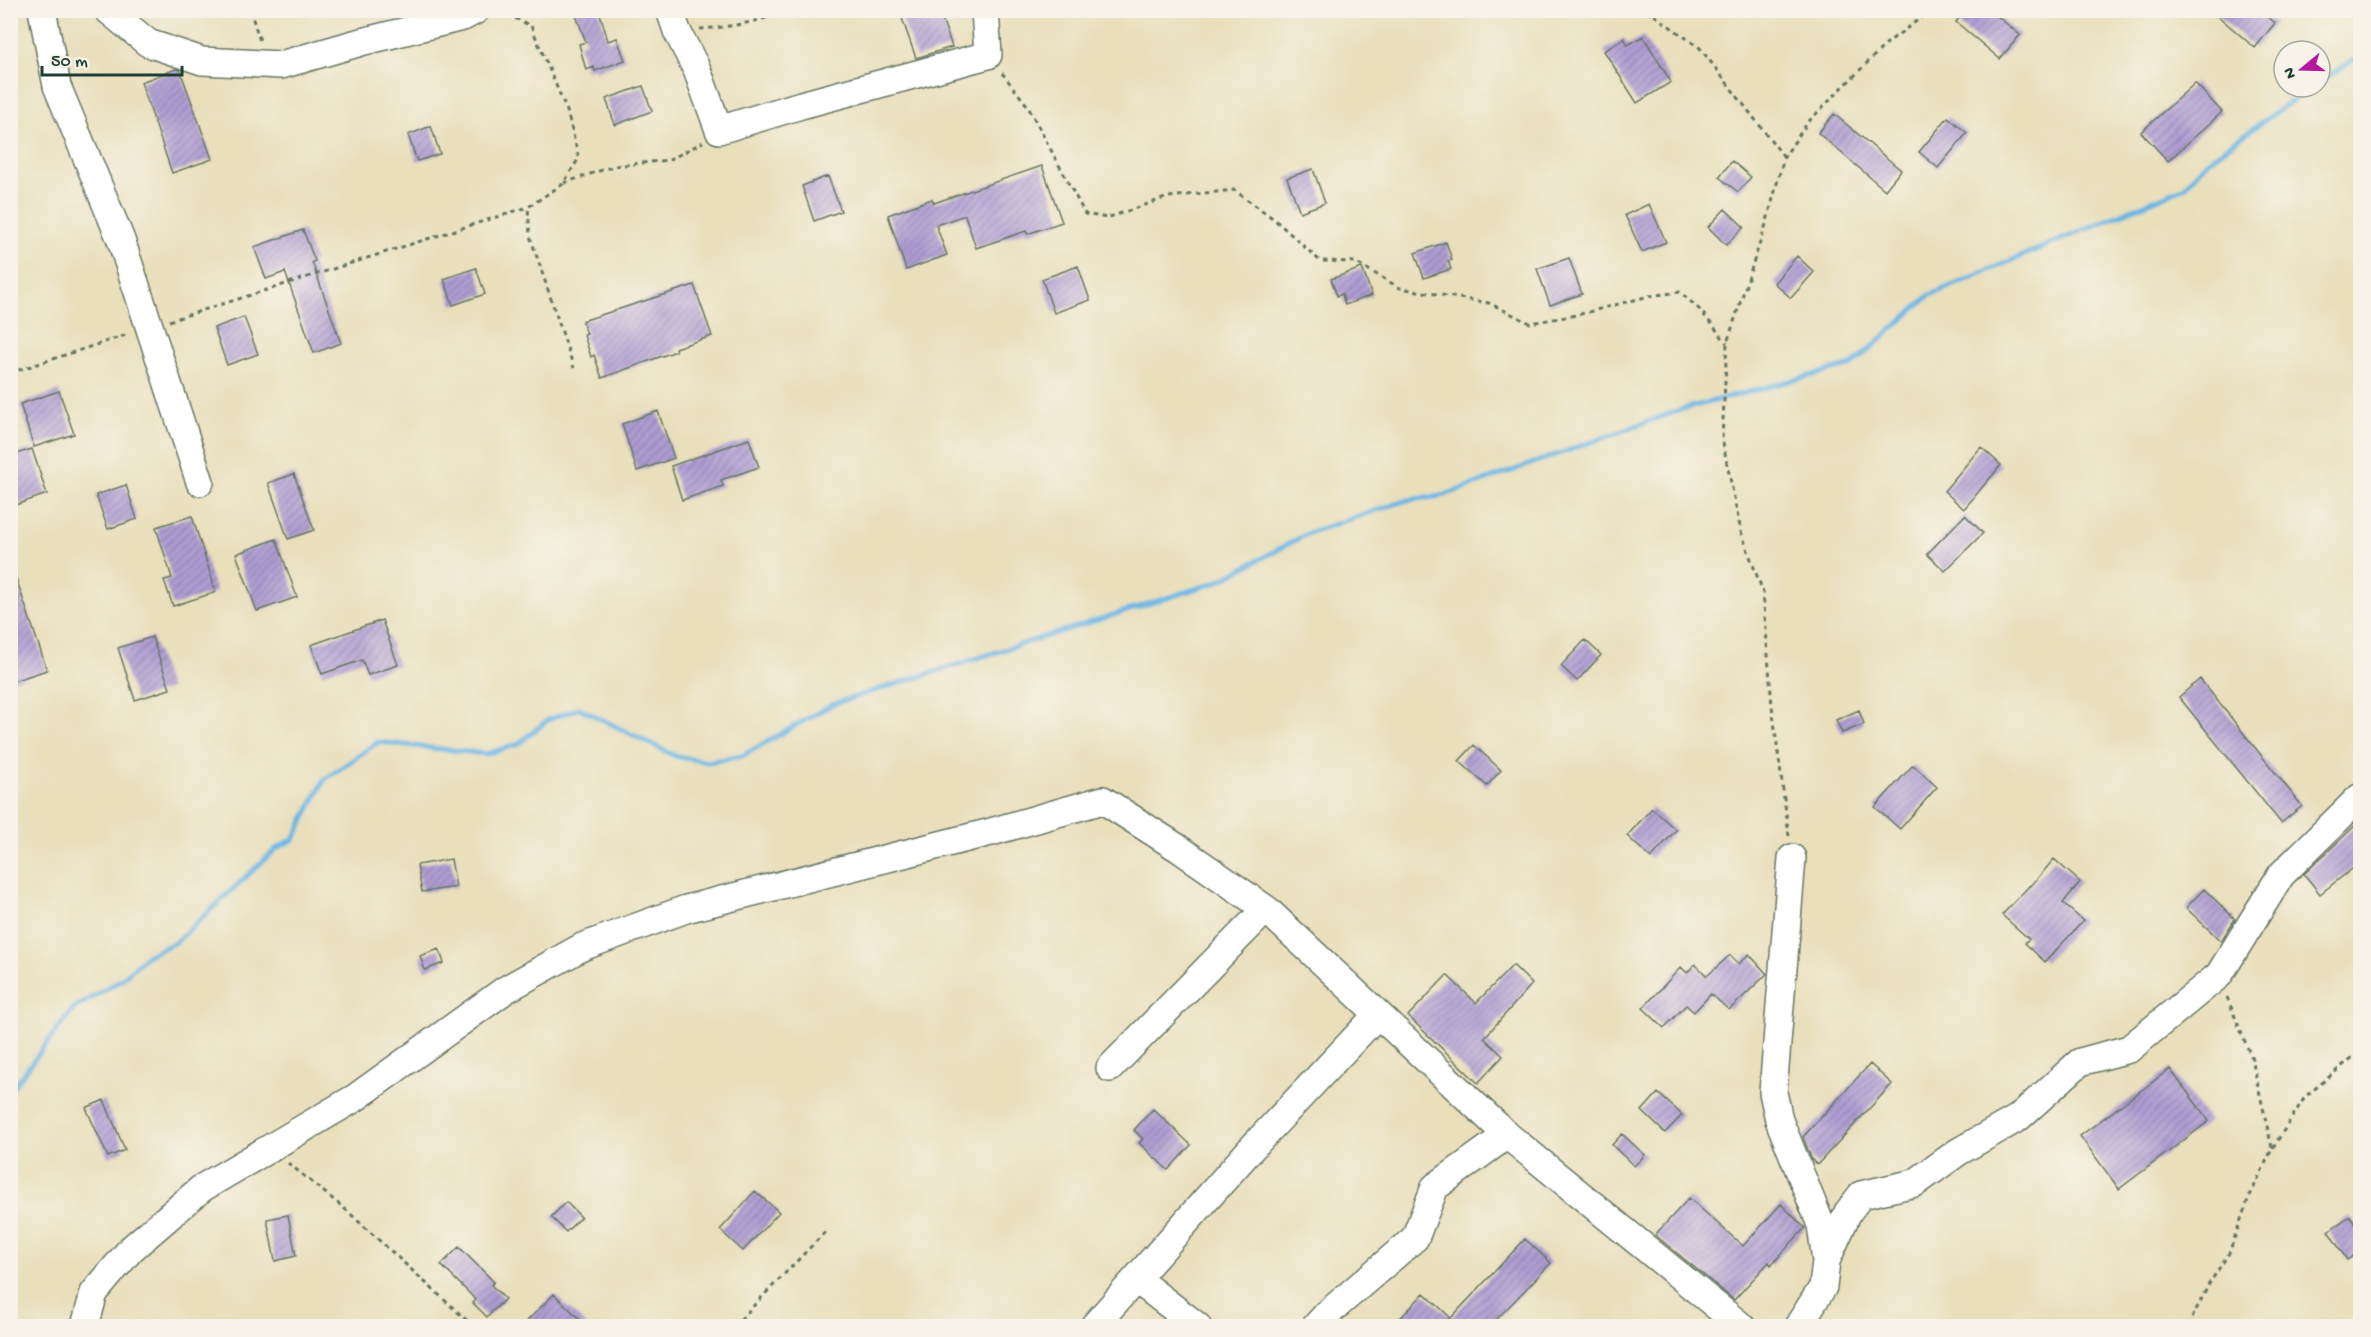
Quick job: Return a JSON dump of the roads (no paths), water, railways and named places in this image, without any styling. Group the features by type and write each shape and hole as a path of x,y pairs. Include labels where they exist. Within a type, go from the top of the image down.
{"street":[{"path":"42,10 57,86 121,240 200,482"},
{"path":"108,10 148,43 202,61 281,65 463,16 476,10"},
{"path":"673,21 697,70 719,130 801,105 988,55 985,10"},
{"path":"1826,1261 1848,1212 1861,1195 1915,1183 1958,1152 2018,1118 2080,1062 2129,1049 2219,975 2281,875 2359,798"},
{"path":"85,1326 94,1293 131,1250 202,1188 355,1098 505,990 582,947 686,909 991,832 1103,800 1266,909 1507,1135 1741,1326"},
{"path":"1792,858 1773,1092 1779,1120 1821,1226 1826,1261 1823,1287 1798,1326"},
{"path":"1110,1068 1266,909"},
{"path":"1094,1326 1250,1150 1378,1014"},
{"path":"1316,1326 1415,1238 1435,1187 1507,1135"},
{"path":"1136,1279 1197,1326"}],"waterway":[{"path":"2332,74 2360,55"},
{"path":"10,1091 73,1009 122,979 146,956 176,942 277,848 294,839 324,780 378,742 486,754 518,744 548,720 579,708 675,756 708,762 742,756 833,704 1217,582 1311,532 1408,500 1442,496 1683,409 1852,365 1930,295 2185,187 2207,161 2295,99"}]}
